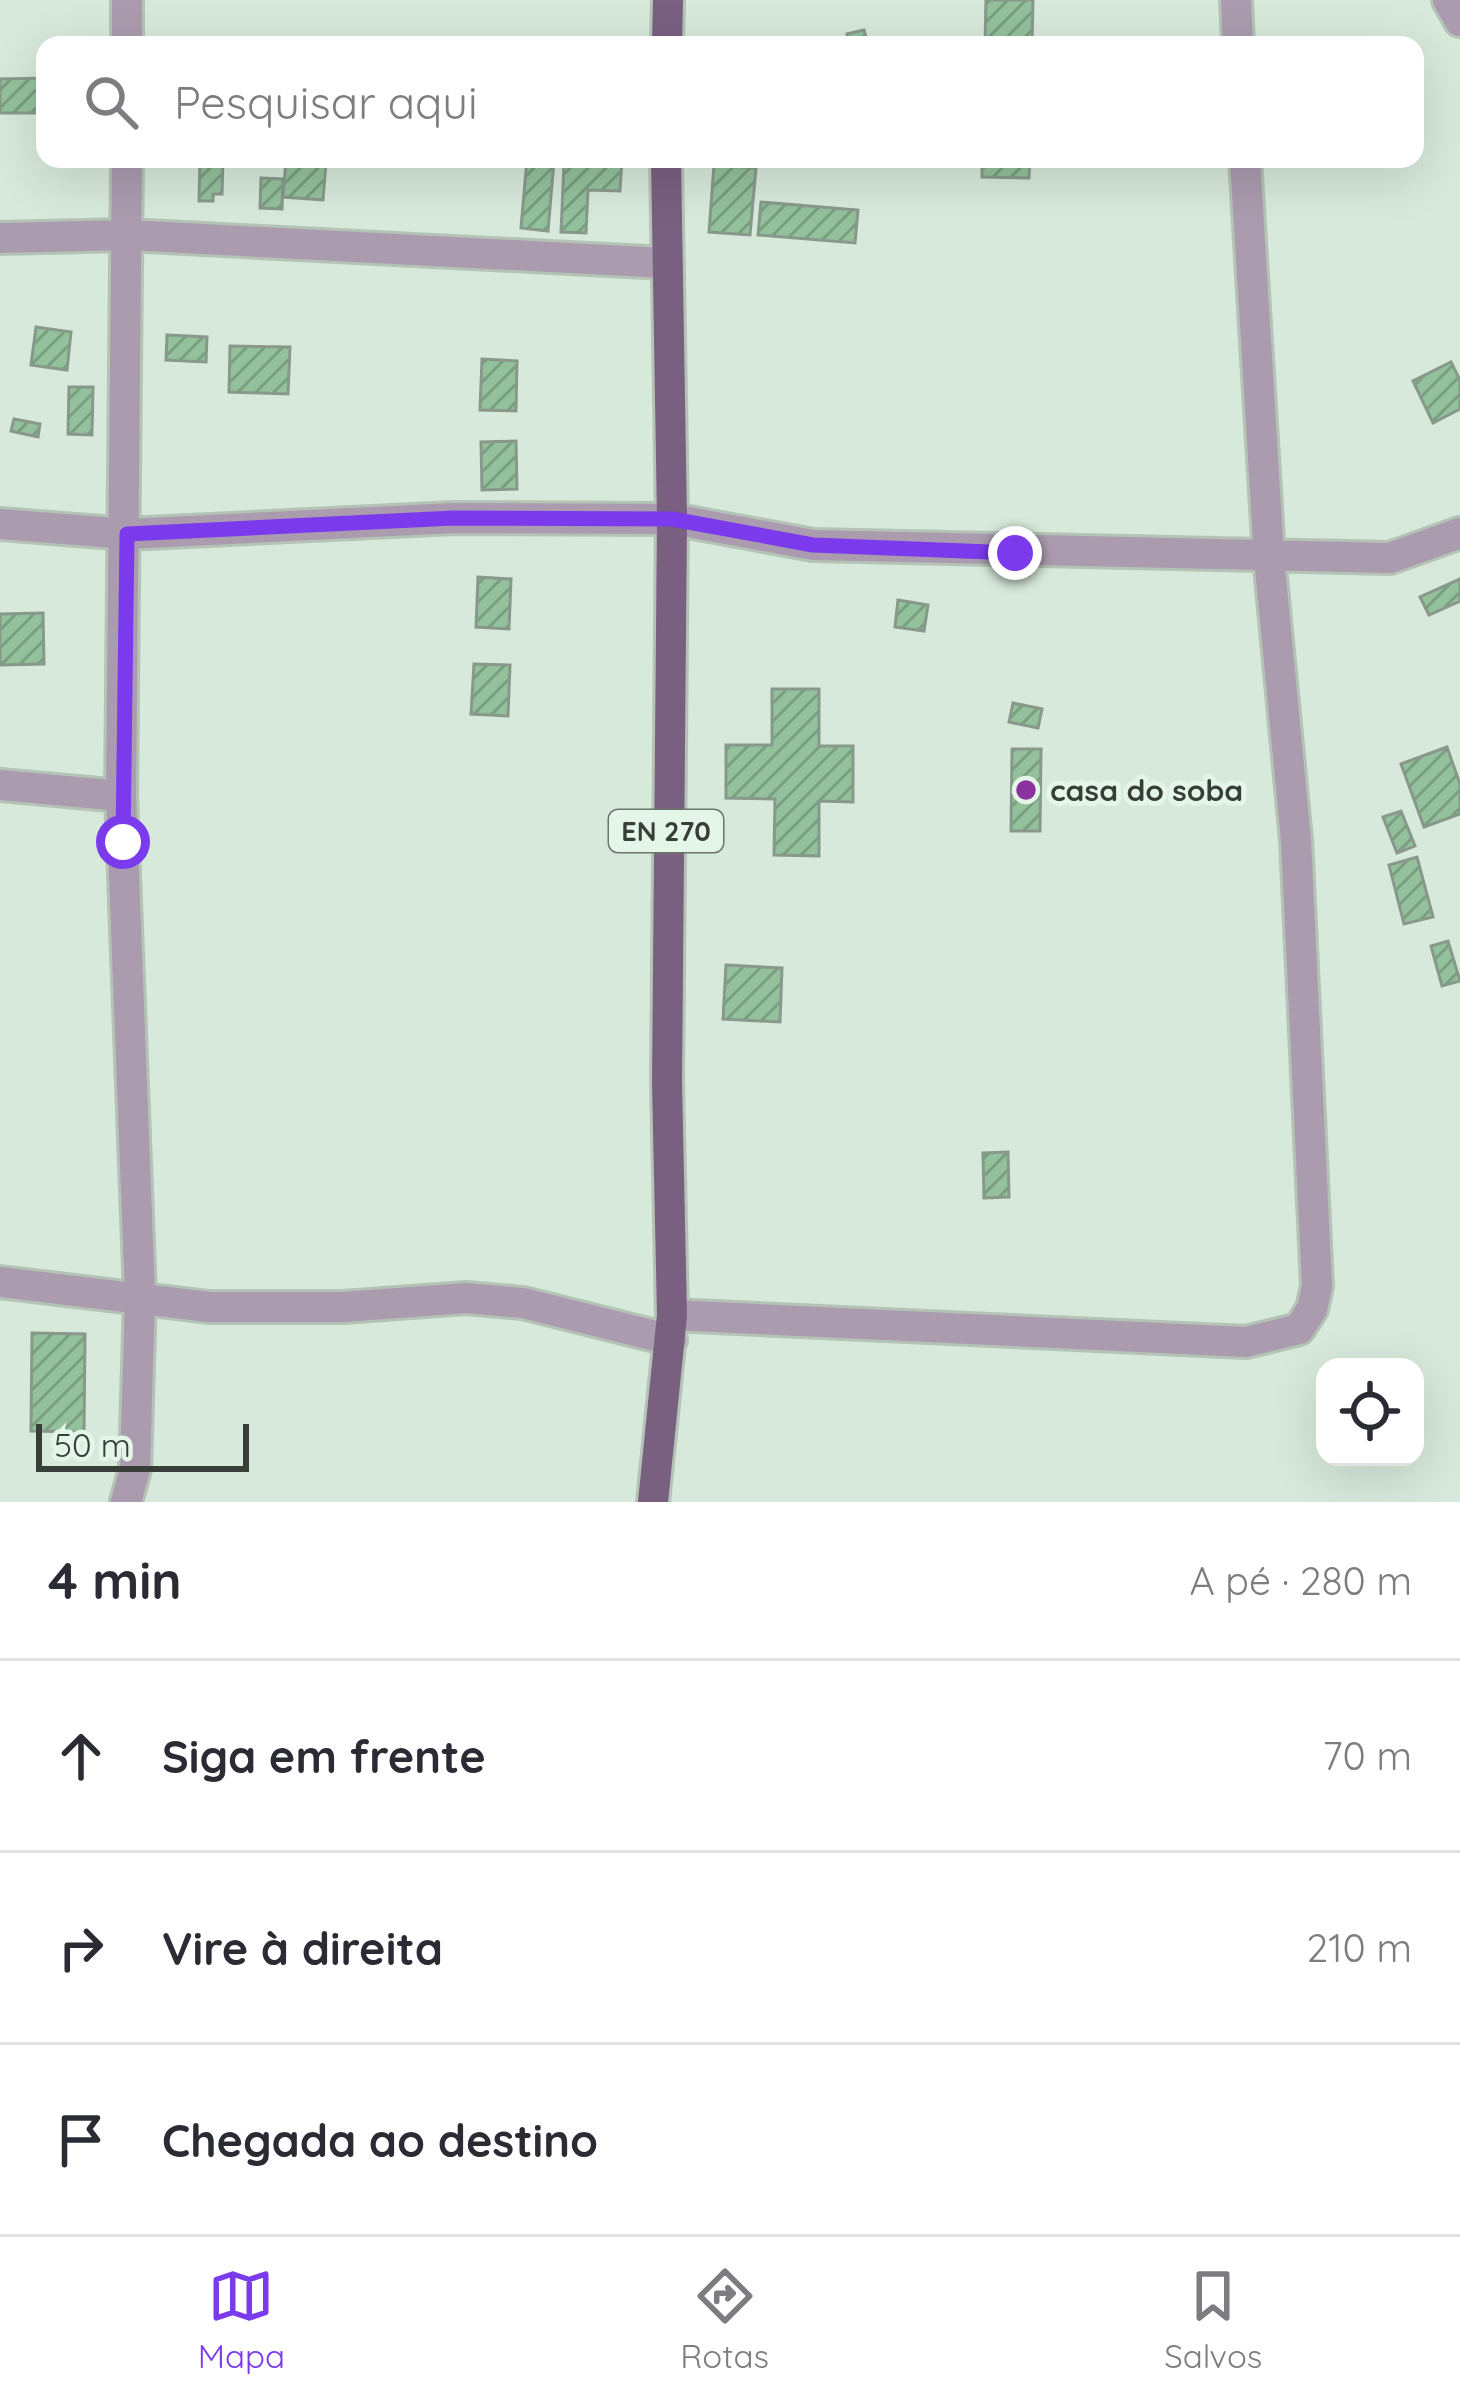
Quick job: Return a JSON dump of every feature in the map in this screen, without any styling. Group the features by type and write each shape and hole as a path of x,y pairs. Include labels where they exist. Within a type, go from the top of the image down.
{"main road":[{"path":"668,0 668,36"},
{"name":"EN 270","path":"653,1502 672,1328 666,944 672,519 666,168"}],"street":[{"path":"127,0 127,36"},
{"path":"1236,0 1238,36"},
{"path":"1448,0 1460,21"},
{"path":"126,1502 135,1469 140,1295 121,796 127,168"},
{"path":"3,1280 209,1307 343,1307 466,1298 672,1328 1246,1342 1299,1329 1312,1309 1317,1286 1296,840 1269,557 1246,168"},
{"path":"0,238 127,235 665,263"},
{"path":"0,524 127,534 454,518 672,519 813,545 1390,559 1460,532"},
{"path":"0,785 121,796"}],"building":[{"path":"986,0 1033,0 1032,36 985,36"},
{"path":"36,78 36,113 0,113 0,79"},
{"path":"200,168 223,168 222,194 213,194 213,201 199,201"},
{"path":"285,168 326,168 323,200 283,197"},
{"path":"526,168 553,168 548,231 521,228"},
{"path":"564,168 621,168 620,191 588,190 586,233 561,232"},
{"path":"714,168 756,168 750,235 709,232"},
{"path":"982,168 1030,168 1029,178 982,177"},
{"path":"261,178 283,179 282,209 260,208"},
{"path":"761,202 858,210 855,243 758,235"},
{"path":"36,327 71,332 67,370 31,365"},
{"path":"167,335 207,337 206,362 166,360"},
{"path":"230,346 290,347 288,394 229,392"},
{"path":"482,359 517,361 516,411 480,410"},
{"path":"1451,362 1460,380 1460,409 1433,423 1413,381"},
{"path":"69,387 93,387 92,435 68,434"},
{"path":"14,419 40,424 38,437 11,431"},
{"path":"516,441 517,489 482,490 481,442"},
{"path":"478,577 511,579 509,629 476,627"},
{"path":"1460,579 1460,601 1429,615 1420,597"},
{"path":"898,600 928,605 924,631 895,627"},
{"path":"43,613 44,664 0,665 0,614"},
{"path":"474,664 510,665 508,716 471,714"},
{"path":"772,689 819,689 819,746 853,746 853,802 819,801 819,856 774,855 775,799 726,798 726,745 772,745"},
{"path":"1013,703 1042,709 1038,728 1009,722"},
{"path":"1447,747 1460,784 1460,814 1424,827 1401,764"},
{"name":"casa do soba","path":"1012,749 1041,749 1040,831 1011,831"},
{"path":"1401,811 1415,846 1397,853 1383,817"},
{"path":"1417,857 1433,917 1404,924 1389,865"},
{"path":"1448,941 1460,981 1442,986 1431,946"},
{"path":"726,965 782,968 780,1022 723,1019"},
{"path":"1008,1152 1009,1197 984,1198 983,1153"},
{"path":"32,1333 85,1334 84,1432 31,1431"}],"place":[{"name":"casa do soba","path":"1026,790"}],"route":[{"path":"123,842 127,534 454,518 672,519 813,545 1015,553"}]}
